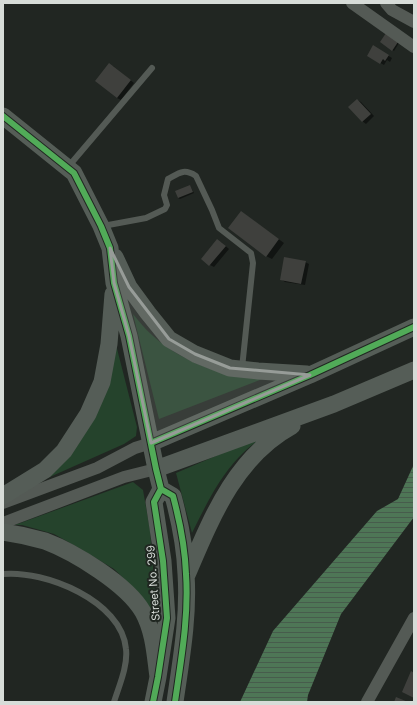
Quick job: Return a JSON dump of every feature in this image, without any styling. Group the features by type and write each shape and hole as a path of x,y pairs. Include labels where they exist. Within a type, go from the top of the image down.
{"street":[{"path":"352,3 414,47"},
{"path":"386,3 392,10 414,22"},
{"path":"3,116 74,173 101,226 129,287 169,339 195,354 230,368 310,375"},
{"path":"110,248 114,283 129,336 156,469 162,489 173,496 182,532 186,575 185,621 175,702"},
{"path":"3,496 45,470 64,451 88,414 102,382 109,344 114,283"},
{"path":"3,503 97,468 135,448 310,375 414,327"},
{"path":"3,523 124,477 156,469 334,404 414,370"},
{"path":"186,575 213,515 233,481 251,459 278,434 334,404"},
{"name":"Street No. 299","path":"153,702 167,618 163,561 154,502 162,489"},
{"path":"3,532 18,534 46,542 105,574 127,592 143,612 153,639 158,677"},
{"path":"367,702 414,618"}],"lane":[{"path":"67,168 152,68"},
{"path":"101,226 146,218 165,209 167,205 164,195 168,180 181,172 191,172 196,176 212,210 218,228 251,254 252,257 253,263 241,369"},
{"path":"3,574 51,580 78,592 106,610 120,627 126,649 125,668 114,702"}],"highlighted area":[{"path":"110,248 129,287 169,339 195,354 230,368 310,375 151,443 129,336 114,283"}],"shaded area":[{"path":"133,314 160,342 190,361 224,373 265,378 159,419"},
{"path":"113,333 137,427 136,436 124,444 34,484 72,446"},
{"path":"265,435 242,454 225,474 212,494 192,533 176,473"},
{"path":"414,464 414,517 341,614 308,695 307,702 240,702 273,631 377,511 398,499"},
{"path":"133,482 143,490 150,530 156,622 141,595 114,569 54,534 22,525 15,525"}],"building":[{"path":"386,33 398,42 392,51 380,42"},
{"path":"373,45 389,55 385,61 383,59 380,64 367,56"},
{"path":"109,63 131,80 117,98 95,81"},
{"path":"357,99 371,114 362,122 348,107"},
{"path":"190,185 193,192 178,198 175,191"},
{"path":"241,211 279,239 266,257 228,228"},
{"path":"217,239 226,246 209,266 201,259"},
{"path":"284,257 306,261 301,284 280,280"},
{"path":"411,671 414,673 414,698 402,692"},
{"path":"396,697 408,702 394,702"}],"cycle path":[{"path":"3,116 74,173 101,226 110,248 114,283 129,336 156,469 161,489 173,496 183,544 187,590 184,638 175,702"},
{"path":"151,443 310,375 414,327"},
{"path":"153,702 167,618 163,561 154,502 161,489"}]}
